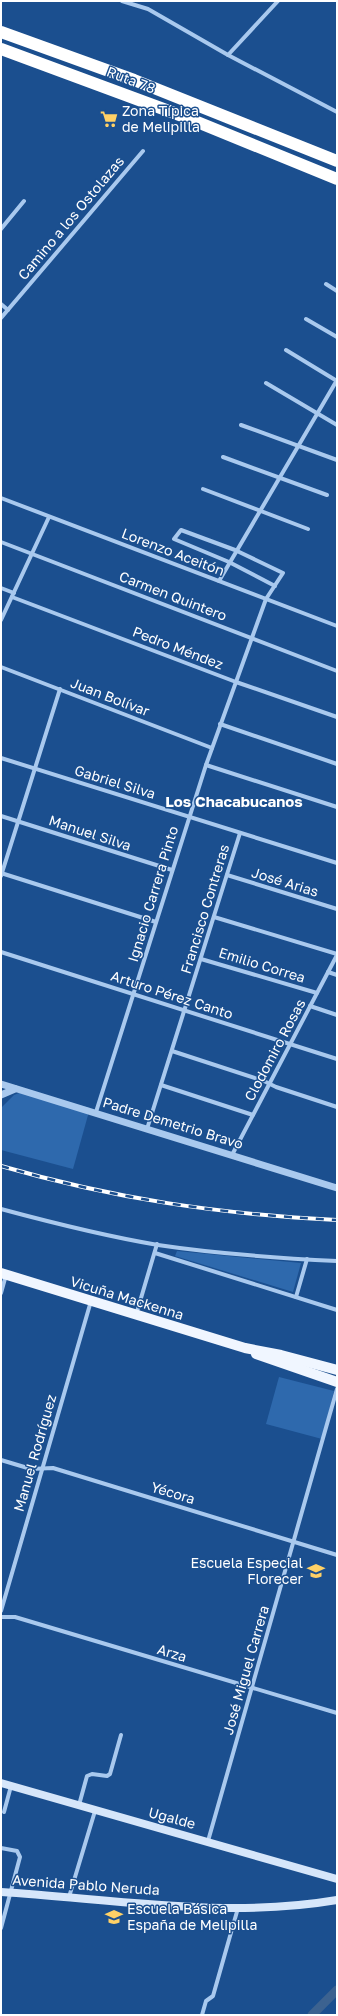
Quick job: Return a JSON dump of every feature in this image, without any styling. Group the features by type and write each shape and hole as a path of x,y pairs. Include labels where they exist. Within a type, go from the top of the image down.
{"highway":[{"name":"Ruta 78","path":"1,32 148,85 337,161"},
{"name":"Ruta 78","path":"1,49 179,114 337,179"}],"main road":[{"name":"Vicuña Mackenna","path":"4,1274 245,1348 281,1355 337,1370"},
{"name":"Vicuña Mackenna","path":"245,1348 276,1362 337,1382"},
{"name":"Ugalde","path":"1,1783 337,1879"},
{"name":"Avenida Pablo Neruda","path":"1,1892 238,1908 290,1906 337,1900"}],"street":[{"path":"122,1 148,9 228,55 337,112"},
{"path":"228,55 278,1"},
{"name":"Camino a los Ostolazas","path":"1,318 143,151"},
{"path":"1,229 24,201"},
{"path":"326,284 337,291"},
{"path":"1,304 8,310"},
{"path":"306,319 337,337"},
{"path":"219,581 235,550 337,381 286,350"},
{"path":"266,383 337,425"},
{"path":"242,425 337,460"},
{"path":"223,457 327,495"},
{"path":"203,489 308,529"},
{"name":"Lorenzo Aceitón","path":"1,498 337,626"},
{"path":"1,620 49,517"},
{"path":"235,550 181,530 174,539 229,562 275,586"},
{"name":"Carmen Quintero","path":"1,542 337,671"},
{"name":"Ignacio Carrera Pinto","path":"96,1112 172,870 220,724 266,599 283,573 235,550"},
{"name":"Pedro Méndez","path":"1,588 13,595 236,682 337,717"},
{"name":"Juan Bolívar","path":"1,667 212,748"},
{"path":"60,689 1,874 156,922"},
{"path":"220,724 337,764"},
{"name":"Gabriel Silva","path":"1,758 337,863"},
{"path":"206,765 337,807"},
{"name":"Manuel Silva","path":"1,816 172,870"},
{"name":"Francisco Contreras","path":"147,1129 240,833"},
{"name":"José Arias","path":"227,875 337,909"},
{"path":"214,917 337,955"},
{"name":"Arturo Pérez Canto","path":"1,952 337,1059"},
{"name":"Clodomiro Rosas","path":"232,1155 337,955"},
{"name":"Emilio Correa","path":"201,959 317,993"},
{"path":"328,972 337,975"},
{"path":"310,1006 337,1015"},
{"path":"172,1051 337,1107"},
{"name":"Padre Demetrio Bravo","path":"1,1084 96,1112 337,1188"},
{"path":"161,1085 253,1115"},
{"path":"1,1095 15,1089"},
{"path":"1,1209 84,1230 157,1244 233,1254 337,1261"},
{"path":"136,1315 157,1244"},
{"path":"155,1253 337,1310"},
{"path":"296,1297 306,1259"},
{"path":"1,1293 4,1274"},
{"name":"Manuel Rodríguez","path":"1,1611 91,1301"},
{"name":"José Miguel Carrera","path":"208,1841 337,1389"},
{"name":"Yécora","path":"1,1460 31,1469 53,1468 337,1555"},
{"name":"Arza","path":"1,1617 16,1618 337,1713"},
{"path":"78,1806 87,1776 92,1774 107,1776 110,1774 121,1735"},
{"path":"4,1812 11,1786"},
{"path":"69,1897 95,1811"},
{"path":"1,1848 18,1853 20,1862 1,1928"},
{"path":"202,2015 206,2001 212,1996 238,1908"}],"shaded area":[{"path":"24,1091 90,1108 73,1169 1,1150 1,1108 14,1095"},
{"path":"177,1251 301,1263 293,1292 175,1256"},
{"path":"279,1377 334,1391 322,1439 266,1424"}],"waterway":[{"path":"312,2015 337,1990"}],"railway":[{"path":"1,1166 85,1188 168,1203 251,1214 337,1220"}],"place":[{"name":"Zona Típica de Melipilla","path":"109,119"},
{"name":"Escuela Especial Florecer","path":"316,1571"},
{"name":"Escuela Básica España de Melipilla","path":"114,1917"}],"district":[{"name":"Los Chacabucanos","path":"234,802"}]}
